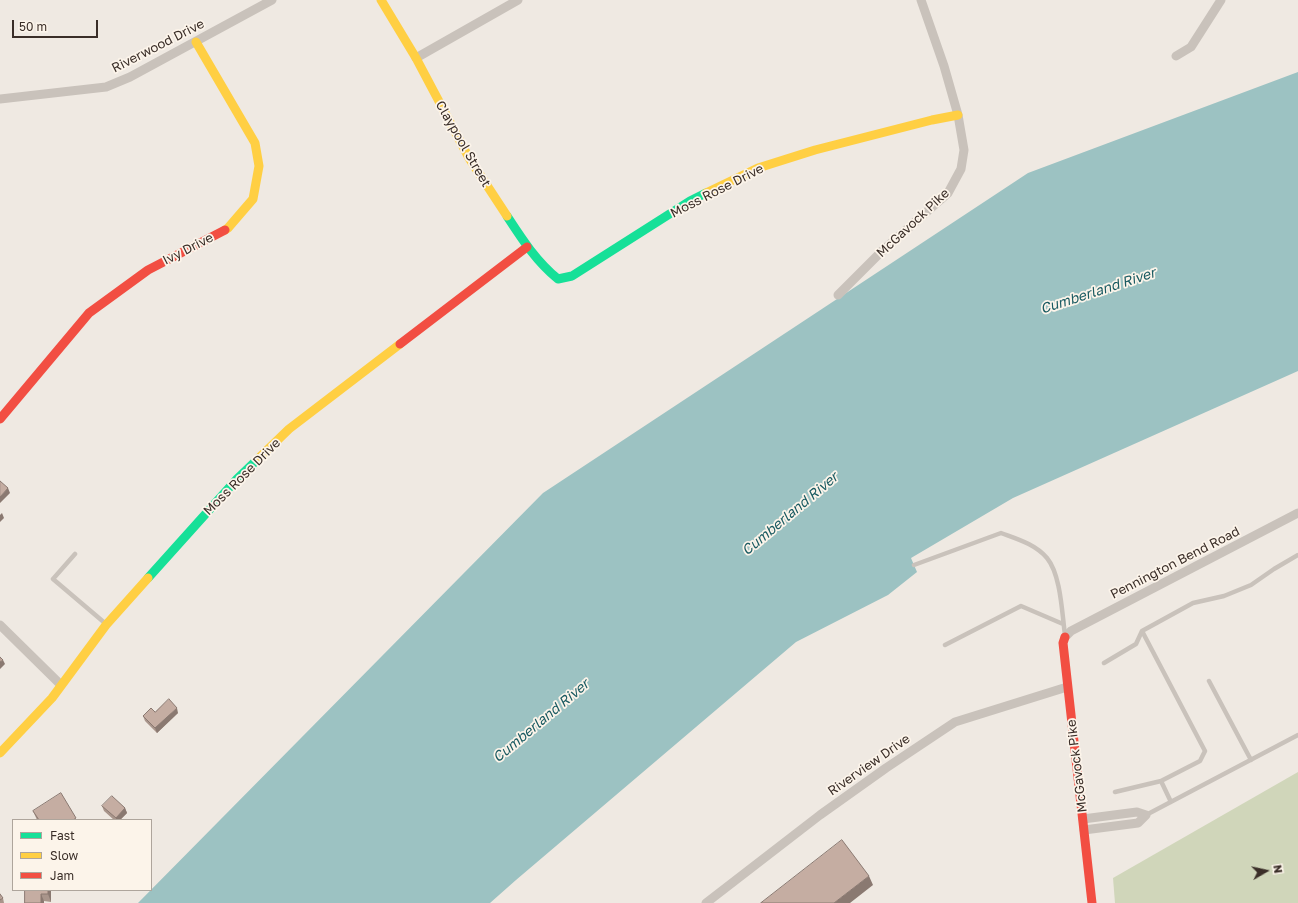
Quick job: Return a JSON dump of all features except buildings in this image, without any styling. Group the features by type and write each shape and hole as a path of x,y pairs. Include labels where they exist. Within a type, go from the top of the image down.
{"street":[{"name":"Riverwood Drive","path":"0,99 106,87 130,77 272,0"},
{"name":"Claypool Street","path":"381,0 416,58 469,158 527,247 547,270 558,279"},
{"path":"416,58 518,0"},
{"name":"McGavock Pike","path":"838,295 881,252 948,193 961,169 964,150 958,115 944,66 921,0"},
{"path":"1176,56 1191,47 1221,0"},
{"name":"Ivy Drive","path":"0,419 89,313 148,270 228,228 253,198 258,166 255,143 196,42"},
{"name":"Moss Rose Drive","path":"558,279 572,276 690,201 758,168 815,150 932,120 958,115"},
{"name":"Moss Rose Drive","path":"0,753 52,698 106,625 237,479 289,429 527,247"},
{"name":"Pennington Bend Road","path":"1065,637 1071,631 1298,514"},
{"path":"0,626 61,685"},
{"name":"McGavock Pike","path":"1065,637 1063,643 1067,687 1091,900"},
{"name":"Riverview Drive","path":"706,903 820,815 886,768 955,722 1067,687"},
{"path":"1083,819 1137,812 1146,815 1138,823 1084,830"}],"lane":[{"path":"914,565 1001,533 1018,539 1030,545 1046,557 1053,569 1060,596 1065,637"},
{"path":"75,554 53,579 106,625"},
{"path":"1104,663 1136,644 1142,631 1193,603 1224,596 1251,585 1298,555"},
{"path":"945,645 1021,606 1063,624"},
{"path":"1114,792 1161,781 1200,761 1205,751 1142,631"},
{"path":"1209,681 1251,760"},
{"path":"1146,815 1298,735"},
{"path":"1161,781 1171,802"}],"green space":[{"path":"1298,772 1298,903 1115,903 1113,878"}],"water":[{"name":"Cumberland River","path":"1298,72 1298,371 1013,498 911,558 917,572 888,595 796,642 490,903 138,903 150,891 152,891 152,889 543,493 1028,173"}],"traffic: fast":[{"path":"507,216 536,257 558,279 572,276 690,201 706,193"},
{"path":"148,578 237,479 259,458"}],"traffic: slow":[{"path":"381,0 416,58 469,158 507,216"},
{"path":"196,42 255,143 259,166 253,199 225,230"},
{"path":"706,193 758,168 815,150 932,120 958,115"},
{"path":"259,458 289,429 400,344"},
{"path":"0,753 52,698 106,625 148,578"}],"traffic: jam":[{"path":"0,419 89,313 148,270 225,230"},
{"path":"400,344 527,247"},
{"path":"1065,637 1063,643 1092,903"}]}
